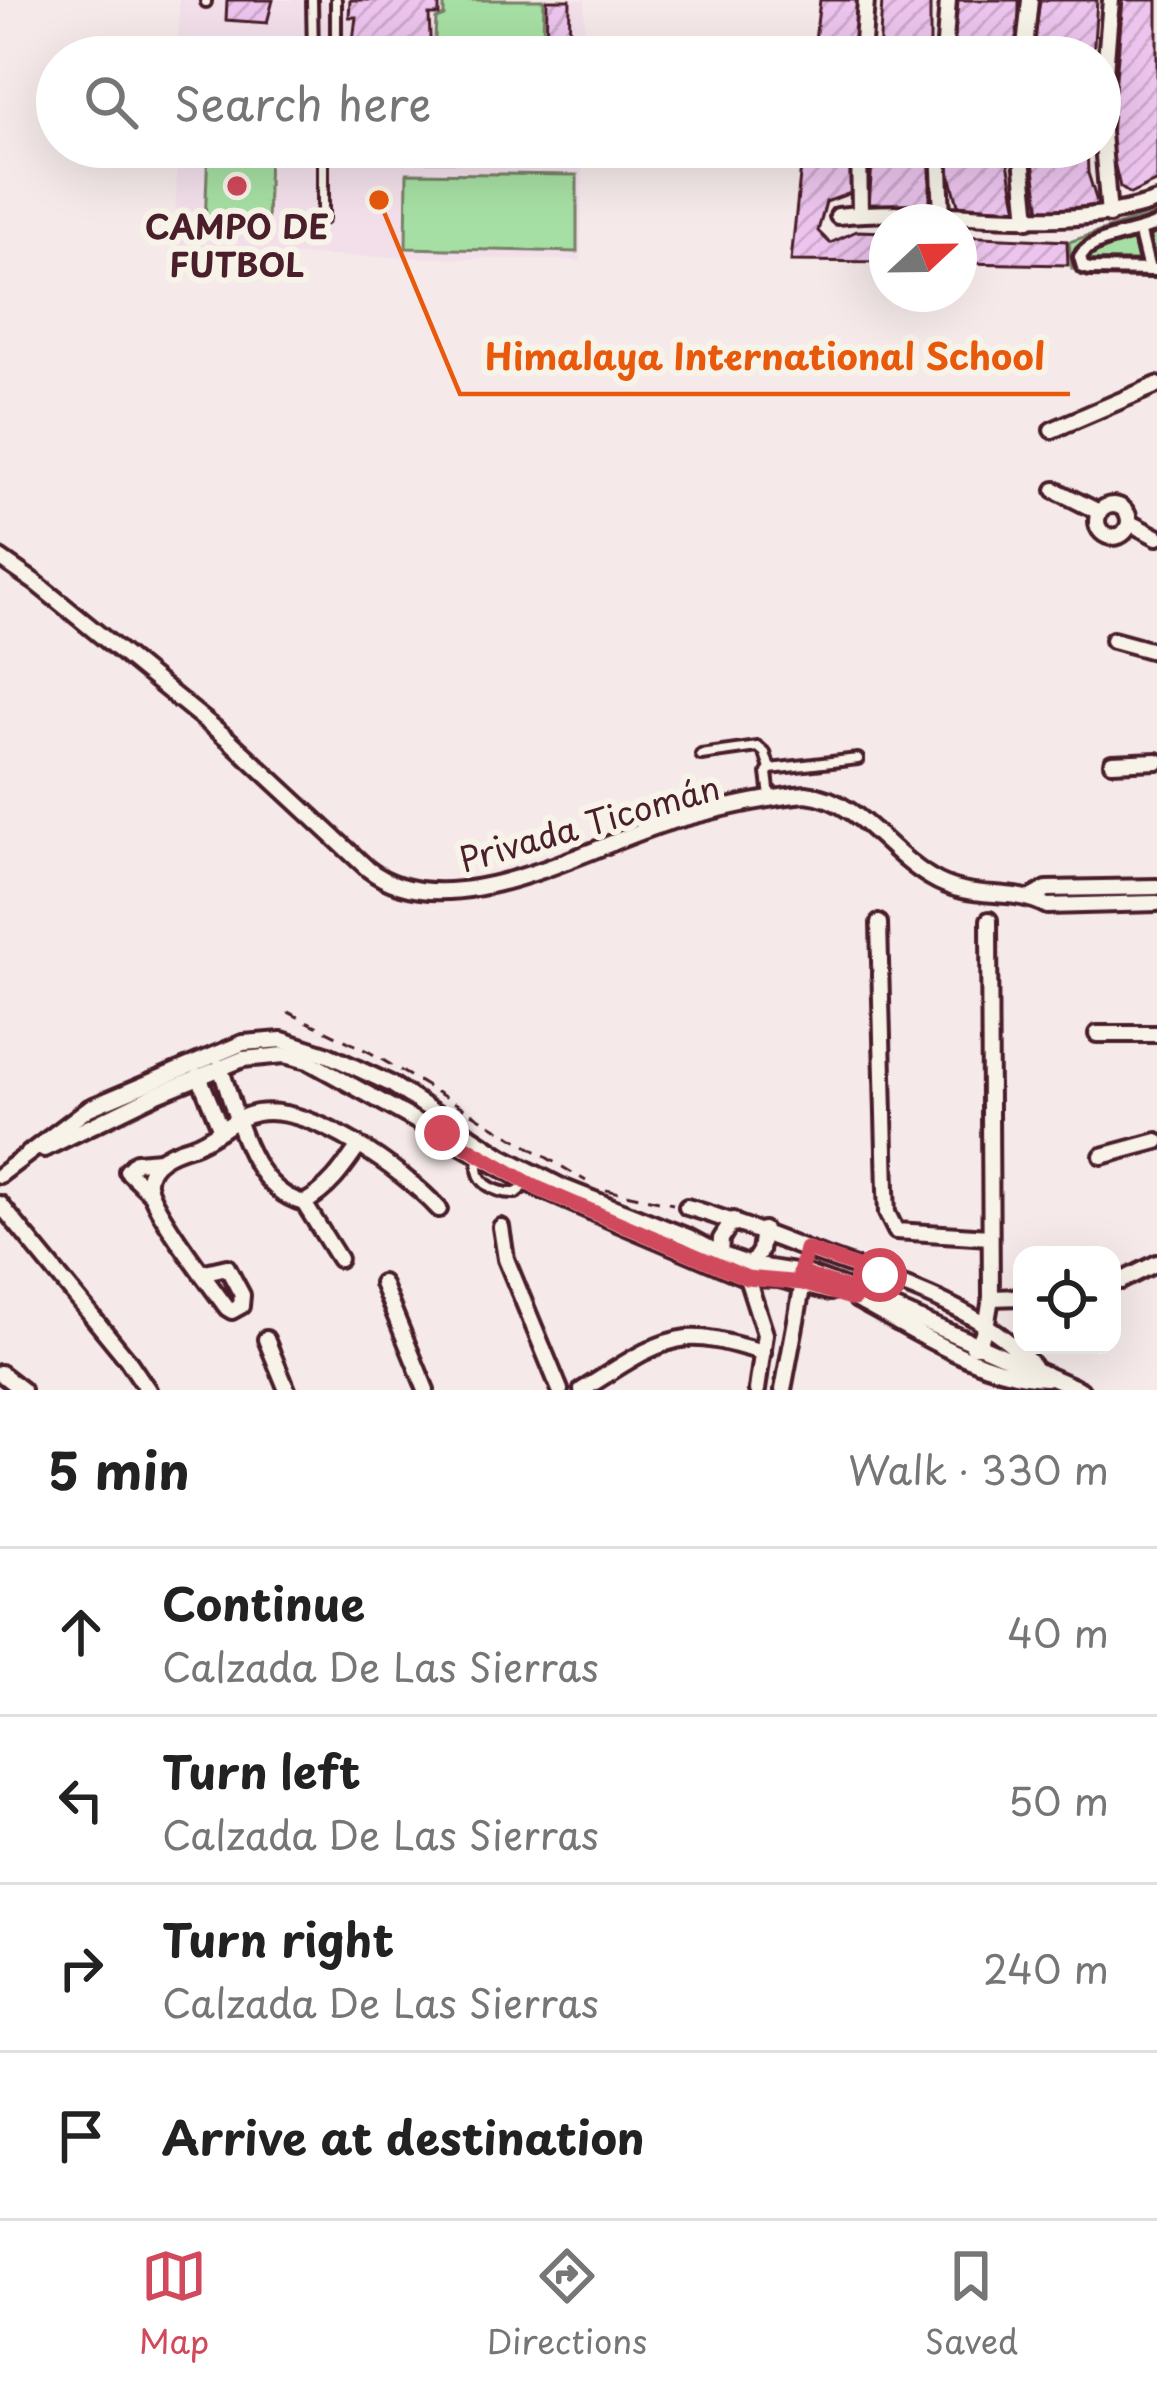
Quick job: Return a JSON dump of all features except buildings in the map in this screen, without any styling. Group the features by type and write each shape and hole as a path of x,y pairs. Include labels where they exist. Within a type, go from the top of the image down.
{"street":[{"path":"863,36 866,0"},
{"path":"945,36 948,0"},
{"path":"1026,36 1030,0"},
{"path":"1108,36 1111,0"},
{"path":"859,168 860,214"},
{"path":"940,168 942,204"},
{"path":"1023,168 1028,220"},
{"path":"1105,168 1109,215"},
{"path":"977,217 1028,220 1109,215 1157,201"},
{"path":"838,216 869,214"},
{"path":"1140,233 1153,270 1090,269 1082,263 1081,252 1089,246 1157,224"},
{"path":"1052,430 1157,385"},
{"path":"1055,490 1099,512"},
{"path":"1116,504 1127,511 1130,523 1123,534 1111,537 1100,530 1099,512 1116,504"},
{"path":"1130,523 1157,537"},
{"name":"Privada Ticomán","path":"0,558 228,739 368,869 410,891 460,890 516,878 669,822 771,799 825,796 847,808 924,874 957,892 1032,897"},
{"path":"1113,640 1157,652"},
{"path":"1112,763 1157,761"},
{"path":"1032,897 1047,889 1157,887"},
{"path":"1032,897 1047,906 1157,903"},
{"path":"977,1346 991,1298 989,920"},
{"path":"879,923 886,1190 891,1225 896,1231 990,1237"},
{"path":"1097,1034 1157,1034"},
{"path":"0,1175 89,1108 243,1043 283,1040 391,1084 503,1157 562,1187 688,1237 749,1272"},
{"path":"60,1134 261,1054 308,1061 528,1183 749,1272 801,1278 856,1295 1081,1390"},
{"path":"220,1067 254,1160 279,1191 304,1203 339,1259"},
{"path":"199,1076 220,1130"},
{"path":"201,1273 150,1193 148,1175 160,1160 204,1142 238,1118 262,1112 296,1117 358,1147 415,1184 439,1210"},
{"path":"1102,1156 1157,1141"},
{"path":"304,1203 336,1180 358,1147"},
{"path":"0,1204 148,1390"},
{"path":"686,1207 763,1230 880,1275 986,1328 1023,1353 1036,1370"},
{"path":"720,1254 721,1239 733,1220"},
{"path":"501,1227 506,1259 560,1390"},
{"path":"757,1390 765,1334 749,1272 760,1251 763,1230"},
{"path":"783,1390 806,1249"},
{"path":"1121,1281 1157,1263"},
{"path":"382,1283 425,1390"},
{"path":"856,1295 940,1342 1018,1375 1051,1378"},
{"path":"991,1298 1013,1298"},
{"path":"765,1334 792,1335"},
{"path":"582,1390 660,1346 684,1338 713,1339 763,1352"},
{"path":"266,1339 287,1390"},
{"path":"940,1342 977,1346"},
{"path":"0,1373 22,1390"}],"lane":[{"path":"312,0 313,36"},
{"path":"336,0 336,36"},
{"path":"322,218 323,168"},
{"path":"701,754 758,748 770,769"},
{"path":"771,799 766,773 770,769 858,759"},
{"path":"481,1156 480,1178 496,1191 516,1193 528,1183"}],"path":[{"path":"288,1012 371,1053 598,1188 686,1207"}],"shaded area":[{"path":"179,0 585,0 584,36 178,36"},
{"path":"177,168 583,168 581,261 175,253"}],"green space":[{"path":"444,0 544,0 543,35 435,36 436,19 444,16"},
{"name":"CAMPO DE FUTBOL","path":"207,168 268,168 267,227 205,226"},
{"path":"407,173 577,175 577,252 406,248"},
{"path":"1157,212 1157,271 1072,269 1069,242"}],"place":[{"name":"CAMPO DE FUTBOL","path":"237,186"},
{"name":"Himalaya International School","path":"379,200"}],"route":[{"path":"442,1133 537,1188 747,1278 803,1283 854,1299 857,1292 800,1273 806,1249 880,1275"}]}
